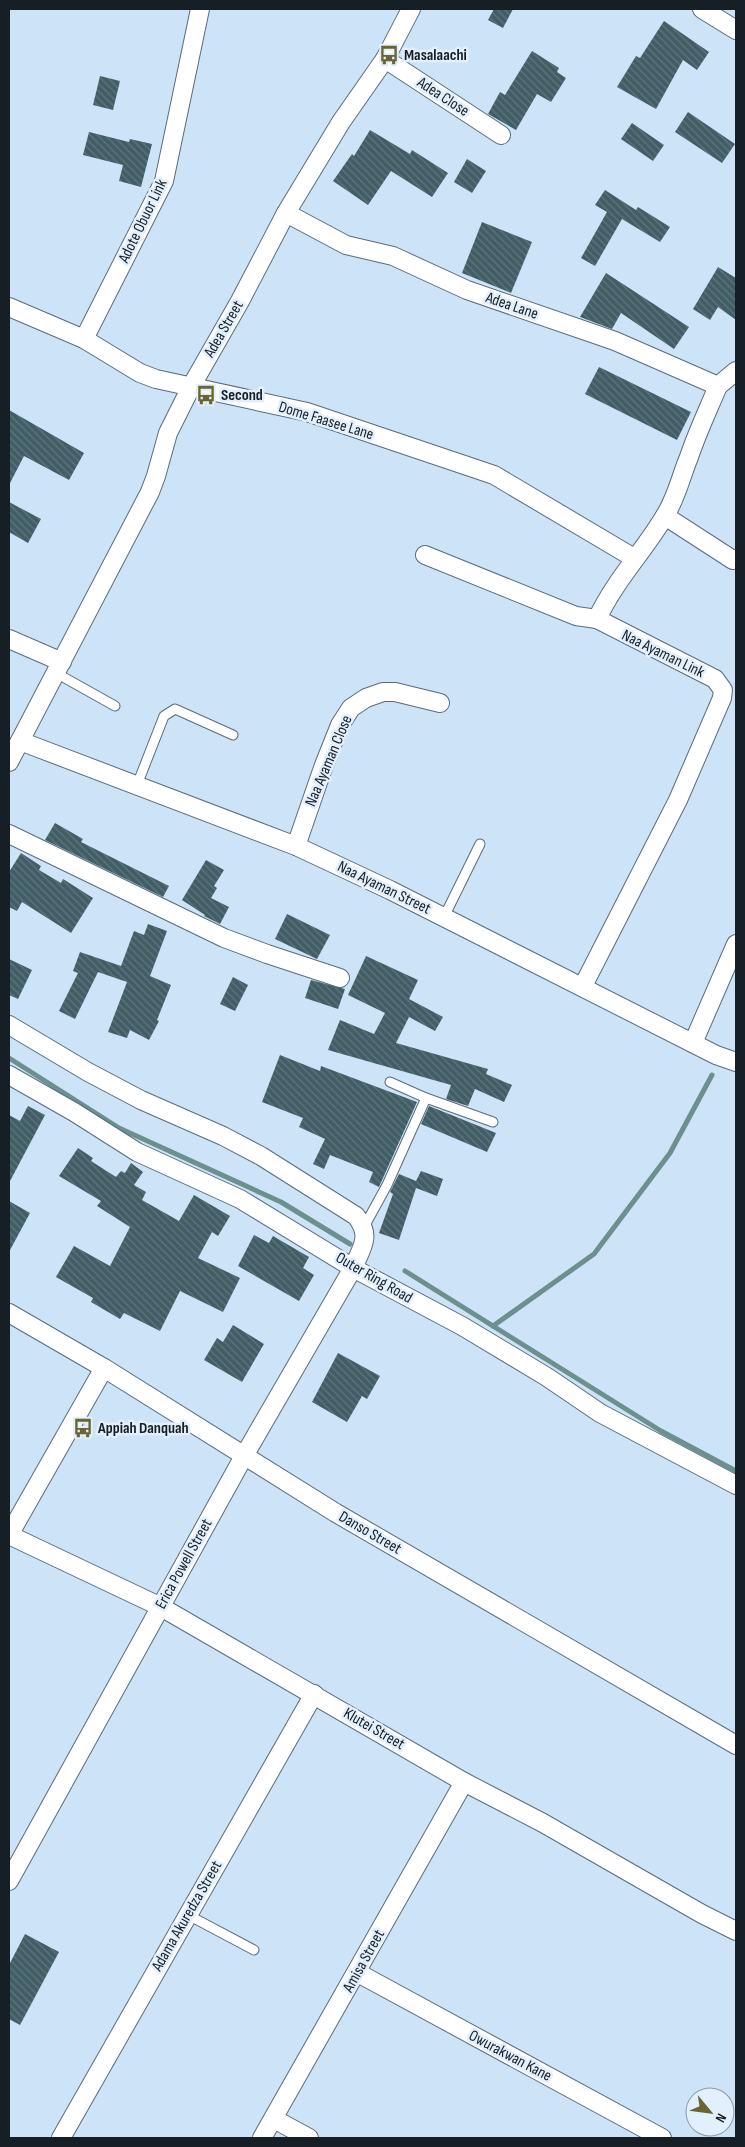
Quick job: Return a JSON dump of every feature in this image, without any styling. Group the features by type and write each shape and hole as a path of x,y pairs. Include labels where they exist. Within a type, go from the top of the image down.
{"street":[{"name":"Adote Obuor Link","path":"84,339 164,181 200,9"},
{"name":"Adea Street","path":"13,752 59,668 150,492 168,433 192,385 240,301 286,214 341,122 385,58 412,9"},
{"path":"702,9 736,30"},
{"name":"Adea Close","path":"385,58 501,135"},
{"name":"Adea Lane","path":"286,214 346,245 393,256 467,290 615,341 718,386"},
{"name":"Dome Faasee Lane","path":"9,307 84,339 140,373 156,379 192,385 307,412 494,475 634,558"},
{"path":"425,555 576,616 597,619 603,606 634,558 676,498 695,440 718,386 736,371"},
{"path":"665,516 733,560 736,559"},
{"name":"Naa Ayaman Link","path":"583,986 678,800 722,698 723,690 715,679 597,619"},
{"path":"9,639 59,668"},
{"name":"Naa Ayaman Close","path":"296,846 327,756 340,725 351,708 366,698 383,692 395,692 440,703"},
{"name":"Naa Ayaman Street","path":"13,752 137,785 296,846 444,917 693,1043 736,1062"},
{"path":"9,834 224,938 340,978"},
{"path":"693,1043 736,944"},
{"path":"9,1025 88,1072 141,1100 222,1136 261,1156 356,1216 364,1227"},
{"name":"Outer Ring Road","path":"9,1075 74,1112 137,1152 240,1199 353,1268 462,1326 547,1377 600,1413 736,1485"},
{"name":"Erica Powell Street","path":"9,1881 244,1456 353,1268 362,1248 365,1236 364,1227"},
{"name":"Danso Street","path":"9,1313 104,1368 344,1518 736,1745"},
{"path":"9,1535 104,1368"},
{"name":"Klutei Street","path":"9,1535 160,1607 464,1782 543,1823 702,1914 736,1931"},
{"name":"Adama Akuredza Street","path":"61,2138 314,1694"},
{"name":"Amisa Street","path":"262,2138 358,1973 464,1782"},
{"name":"Owurakwan Kane","path":"358,1973 662,2138"},
{"path":"274,2119 310,2138"}],"lane":[{"path":"59,668 115,706"},
{"path":"137,785 164,716 170,711 175,709 232,736"},
{"path":"444,917 480,844"},
{"path":"390,1082 426,1098 493,1122"},
{"path":"364,1227 387,1185 426,1098"},
{"path":"188,1915 254,1950"}],"building":[{"path":"494,9 513,9 503,28 488,20"},
{"path":"664,21 709,52 697,70 683,60 656,109 617,87 636,56 640,58"},
{"path":"532,51 559,68 557,72 566,78 551,102 537,94 516,130 488,114 500,92 505,95"},
{"path":"100,76 120,81 113,110 93,105"},
{"path":"688,112 735,144 722,163 675,132"},
{"path":"632,123 664,145 653,161 621,139"},
{"path":"370,130 410,154 412,150 448,173 432,197 391,171 368,205 333,181 352,154 354,156"},
{"path":"89,132 129,142 130,139 152,144 141,187 119,181 123,165 83,155"},
{"path":"467,159 486,171 472,193 454,182"},
{"path":"605,190 636,210 638,207 670,227 660,242 622,219 595,266 581,258 607,212 595,205"},
{"path":"482,222 532,242 511,293 462,273"},
{"path":"718,267 736,278 736,320 718,307 710,320 693,309"},
{"path":"606,273 689,327 674,349 621,313 612,329 580,317"},
{"path":"599,367 691,412 677,440 585,394"},
{"path":"9,410 84,453 69,480 24,456 9,485"},
{"path":"9,502 41,519 28,543 9,532"},
{"path":"55,823 83,839 81,842 169,886 163,897 45,840"},
{"path":"21,853 41,866 39,870 61,883 63,879 93,898 71,933 22,902 17,911 9,907 9,872"},
{"path":"206,860 224,870 214,886 217,888 211,898 229,907 220,924 204,916 182,900"},
{"path":"287,914 330,935 317,959 275,939"},
{"path":"148,924 167,931 150,976 171,985 157,1020 159,1021 149,1040 130,1030 127,1038 108,1032 127,982 98,972 75,1019 59,1011 78,973 73,971 80,952 121,966 134,931 144,935"},
{"path":"366,956 418,980 409,999 443,1017 435,1031 409,1017 396,1043 488,1069 486,1074 512,1085 504,1102 475,1089 468,1106 446,1099 451,1085 328,1050 340,1020 374,1034 385,1013 348,995"},
{"path":"9,959 32,970 18,999 9,995"},
{"path":"233,977 248,985 235,1011 220,1004"},
{"path":"311,980 345,989 338,1009 305,998"},
{"path":"280,1055 320,1071 321,1066 417,1102 379,1187 369,1182 373,1172 330,1155 324,1169 313,1164 325,1139 299,1127 303,1118 262,1102"},
{"path":"28,1106 45,1115 9,1183 9,1115 20,1121"},
{"path":"429,1106 496,1133 487,1152 421,1124"},
{"path":"78,1148 93,1158 91,1161 116,1177 121,1171 125,1173 131,1163 143,1172 134,1185 146,1192 142,1200 179,1221 194,1195 230,1216 218,1236 212,1232 198,1258 240,1278 223,1312 180,1291 160,1331 124,1313 120,1319 91,1302 93,1298 56,1277 74,1246 110,1266 130,1227 97,1206 101,1201 59,1176"},
{"path":"421,1171 443,1179 437,1196 416,1188 399,1240 379,1233 393,1194 390,1192 399,1174 416,1181"},
{"path":"9,1201 30,1213 9,1252"},
{"path":"254,1235 269,1243 273,1236 309,1257 303,1268 314,1275 299,1301 238,1266"},
{"path":"233,1325 264,1344 242,1382 204,1360 217,1338 223,1342"},
{"path":"338,1353 380,1376 367,1399 362,1396 347,1422 312,1402"},
{"path":"25,1934 59,1952 20,2025 9,2019 9,1965"}],"waterway":[{"path":"9,1058 119,1128 281,1202 350,1244"},
{"path":"493,1326 594,1254 670,1153 712,1075"},
{"path":"405,1271 661,1431 736,1471"}],"place":[{"name":"Masalaachi","path":"389,55"},
{"name":"Second","path":"206,395"},
{"name":"Appiah Danquah","path":"83,1428"}]}
